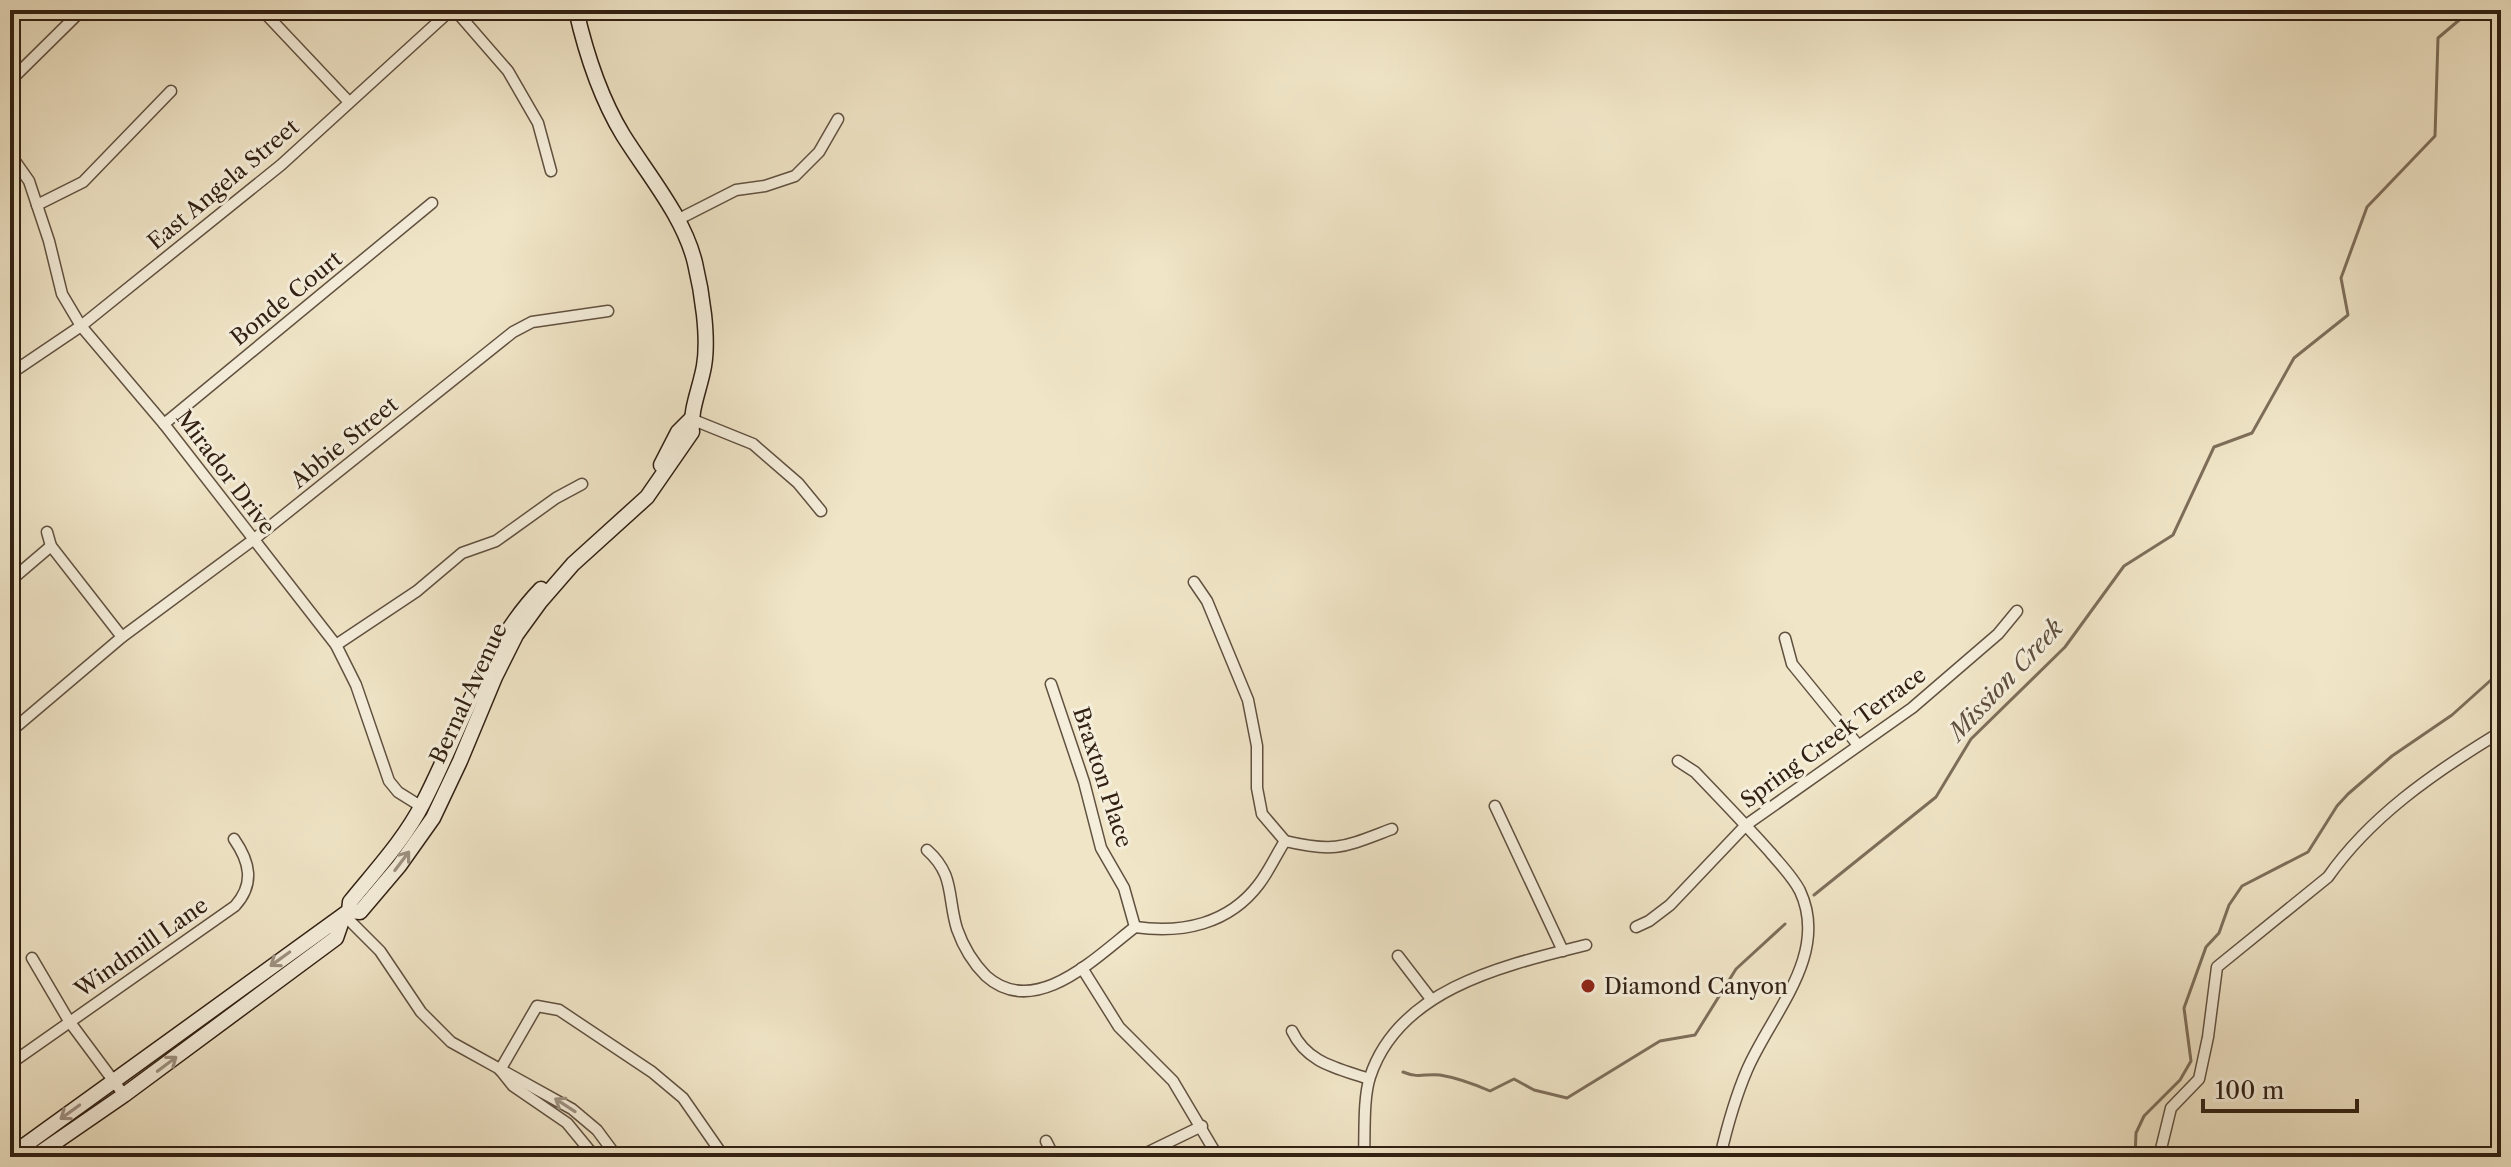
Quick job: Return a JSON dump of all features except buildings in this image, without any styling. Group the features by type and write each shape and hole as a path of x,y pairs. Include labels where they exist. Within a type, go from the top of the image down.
{"main road":[{"name":"Bernal Avenue","path":"10,1156 346,913 363,910 433,818 516,635 573,564 647,497 692,432 691,419 705,364 703,308 694,260 677,220 610,111 588,55 576,10"},
{"name":"Bernal Avenue","path":"34,1157 124,1095 336,938 350,902 422,807 479,684 524,606 651,479 667,456 678,432 691,419"}],"street":[{"path":"10,81 82,10"},
{"path":"262,10 348,101"},
{"path":"453,10 508,71 538,123 551,171"},
{"name":"East Angela Street","path":"10,374 81,326 281,165 348,101 453,10"},
{"path":"37,205 83,182 171,91"},
{"path":"677,220 736,190 765,186 795,176 819,152 838,119"},
{"name":"Mirador Drive","path":"10,154 29,181 62,294 81,326 164,424 336,645 356,685 389,781 398,792 422,807"},
{"name":"Bonde Court","path":"164,424 432,203"},
{"name":"Abbie Street","path":"10,732 122,637 253,540 522,326 540,320 608,311"},
{"path":"691,419 753,444 798,483 821,511"},
{"path":"336,645 417,591 462,553 496,541 556,498 582,484"},
{"path":"47,532 51,546 122,637"},
{"path":"10,581 51,546"},
{"path":"1194,582 1207,601 1248,700 1257,746 1257,788 1262,814 1285,841 1319,849 1344,847 1392,829"},
{"name":"Spring Creek Terrace","path":"1636,927 1670,905 1746,825 1912,708 1998,634 2017,611"},
{"path":"1785,638 1792,664 1858,745"},
{"name":"Braxton Place","path":"1051,684 1084,782 1101,848 1124,888 1135,927"},
{"path":"2159,1157 2171,1108 2199,1079 2217,967 2328,877 2388,809 2455,760 2501,734"},
{"path":"1678,761 1695,772 1746,825 1799,889 1808,916 1807,948 1793,984 1748,1066 1720,1157"},
{"path":"1495,806 1563,951"},
{"name":"Windmill Lane","path":"10,1064 235,906 245,892 249,871 244,852 234,839"},
{"path":"927,850 941,862 948,877 958,931 975,965 994,983 1016,993 1051,986 1082,968 1135,927 1160,931 1214,921 1259,885 1285,841"},
{"path":"346,913 380,951 421,1012 451,1042 572,1109 597,1130 617,1157"},
{"path":"1364,1157 1369,1079 1382,1051 1403,1022 1431,999 1496,969 1586,945"},
{"path":"1398,956 1431,999"},
{"path":"32,958 69,1021 124,1095"},
{"path":"1082,968 1119,1027 1173,1081 1218,1157"},
{"path":"500,1070 537,1006 559,1010 652,1072 683,1098 724,1157"},
{"path":"1292,1031 1300,1048 1325,1064 1369,1079"},
{"path":"500,1070 513,1086 567,1123 597,1157 610,1147"},
{"path":"1138,1157 1202,1126"},
{"path":"1046,1141 1054,1157"}],"waterway":[{"name":"Mission Creek","path":"1814,895 1936,797 1971,739 2065,647 2124,566 2173,535 2214,447 2252,433 2294,358 2348,315 2341,278 2367,207 2435,136 2438,38 2471,10"},
{"path":"2135,1157 2136,1133 2144,1116 2180,1080 2191,1061 2184,1008 2206,947 2219,933 2229,905 2242,886 2308,852 2348,794 2392,756 2452,715 2501,671"},
{"name":"Mission Creek","path":"1403,1072 1447,1076 1490,1091 1514,1079 1534,1090 1567,1098 1660,1041 1695,1035 1736,969 1785,924"}],"place":[{"name":"Diamond Canyon","path":"1588,986"}]}
